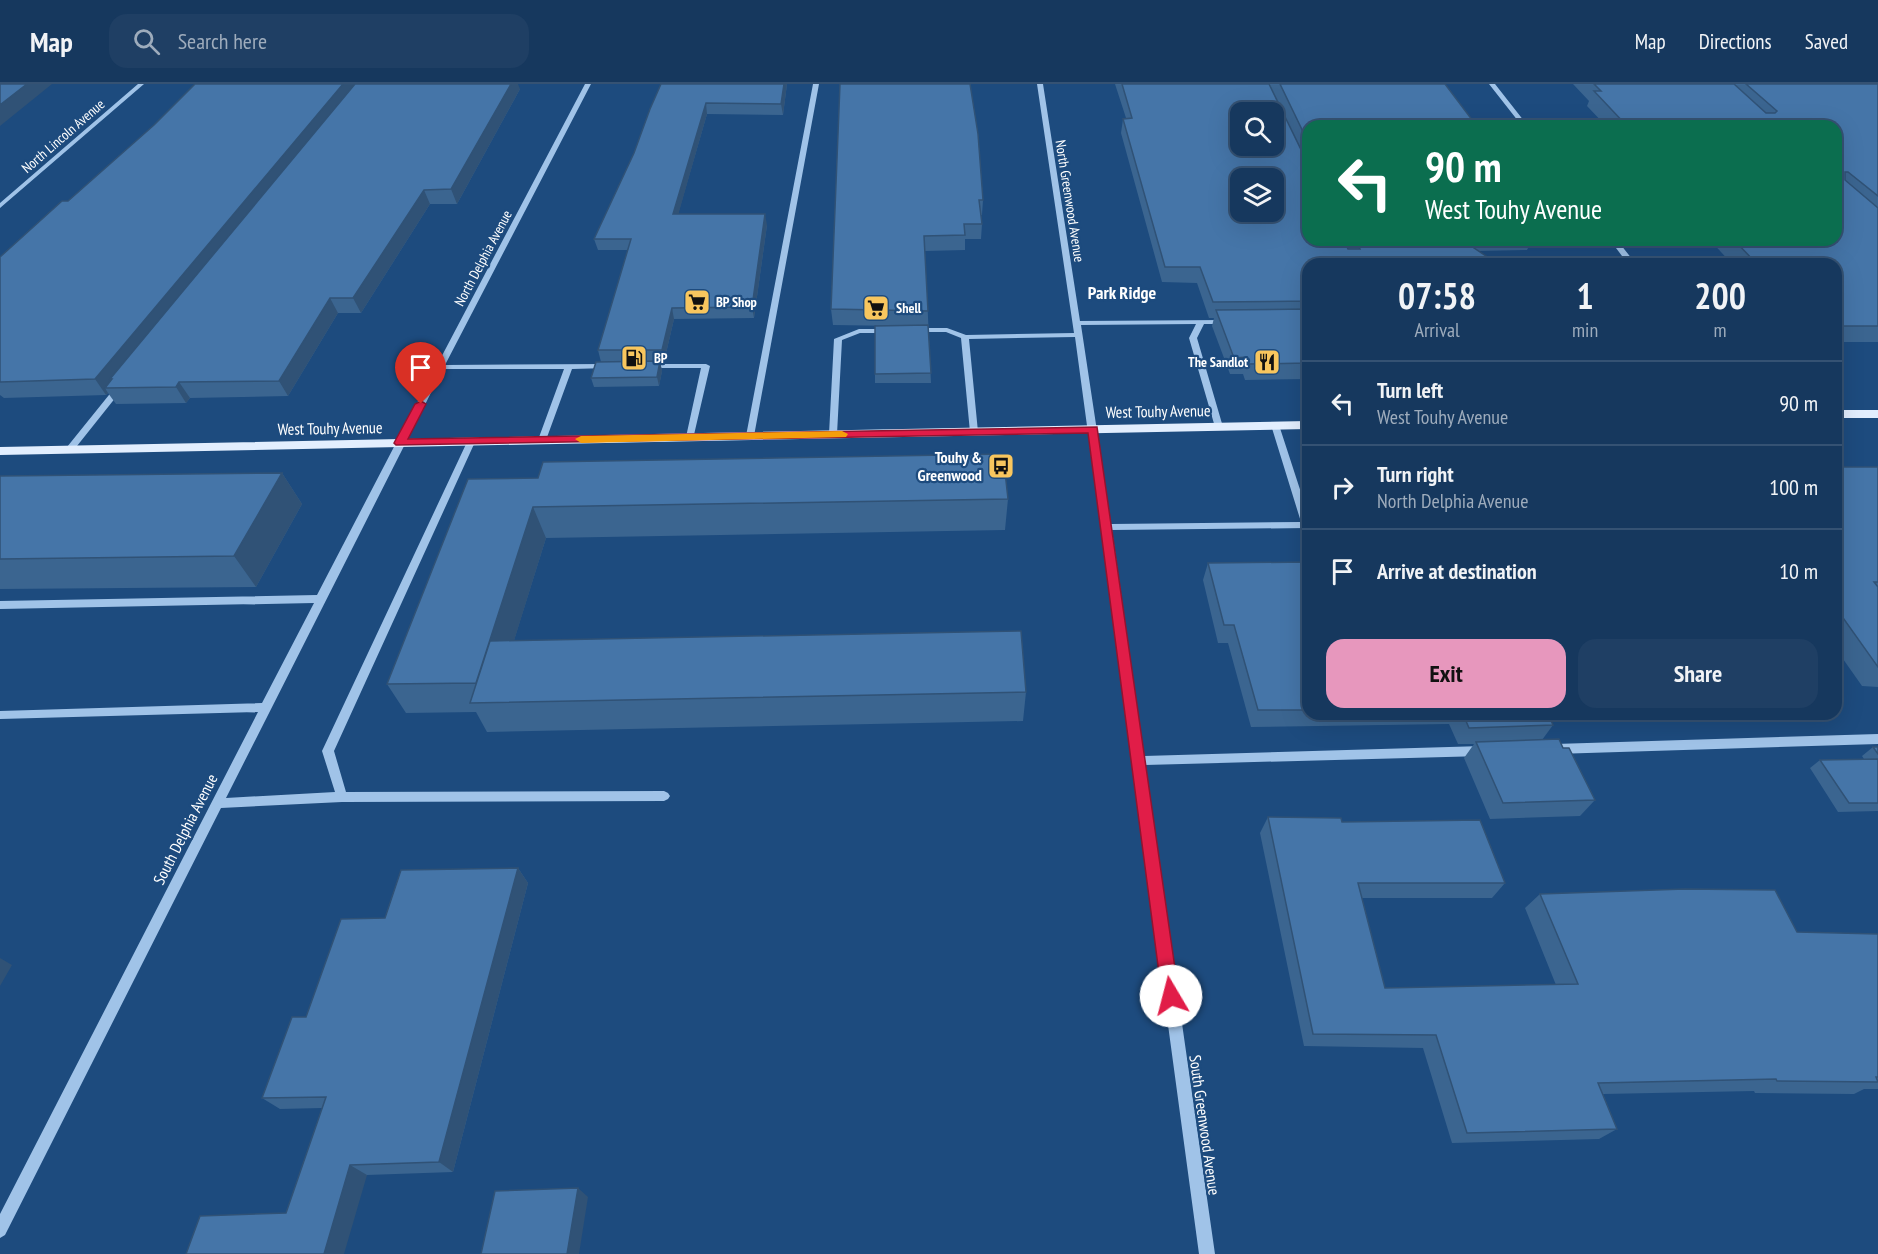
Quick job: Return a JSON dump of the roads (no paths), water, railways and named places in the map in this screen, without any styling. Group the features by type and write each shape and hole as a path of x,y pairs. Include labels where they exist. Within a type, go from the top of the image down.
{"main road":[{"path":"1842,414 1878,414"},
{"name":"West Touhy Avenue","path":"0,451 1302,425"}],"street":[{"name":"North Lincoln Avenue","path":"0,206 141,84"},
{"name":"North Delphia Avenue","path":"400,443 588,84"},
{"path":"750,436 816,84"},
{"name":"North Greenwood Avenue","path":"1040,84 1093,429"},
{"path":"1492,84 1520,120"},
{"path":"1618,246 1627,258"},
{"path":"1201,322 1193,338 1219,427"},
{"path":"1077,323 1237,322"},
{"path":"833,434 838,339 859,331 947,330 965,337 1078,335"},
{"path":"965,337 974,432"},
{"path":"440,366 615,366"},
{"path":"542,440 569,366"},
{"path":"637,366 706,366 690,437"},
{"path":"70,449 123,384"},
{"path":"1275,425 1302,509"},
{"name":"South Greenwood Avenue","path":"1093,429 1206,1254"},
{"path":"342,797 328,751 471,442"},
{"name":"South Delphia Avenue","path":"0,1230 400,443"},
{"path":"1107,527 1302,525"},
{"path":"0,605 321,598"},
{"path":"0,715 266,706"},
{"path":"1544,749 1878,739"},
{"path":"1138,762 1496,751"},
{"path":"217,803 342,797 664,796"}],"place":[{"name":"BP Shop","path":"697,302"},
{"name":"Shell","path":"876,308"},
{"name":"BP","path":"634,358"},
{"name":"The Sandlot","path":"1267,362"},
{"name":"Touhy & Greenwood","path":"1001,466"}],"district":[{"name":"Park Ridge","path":"1122,293"}]}
